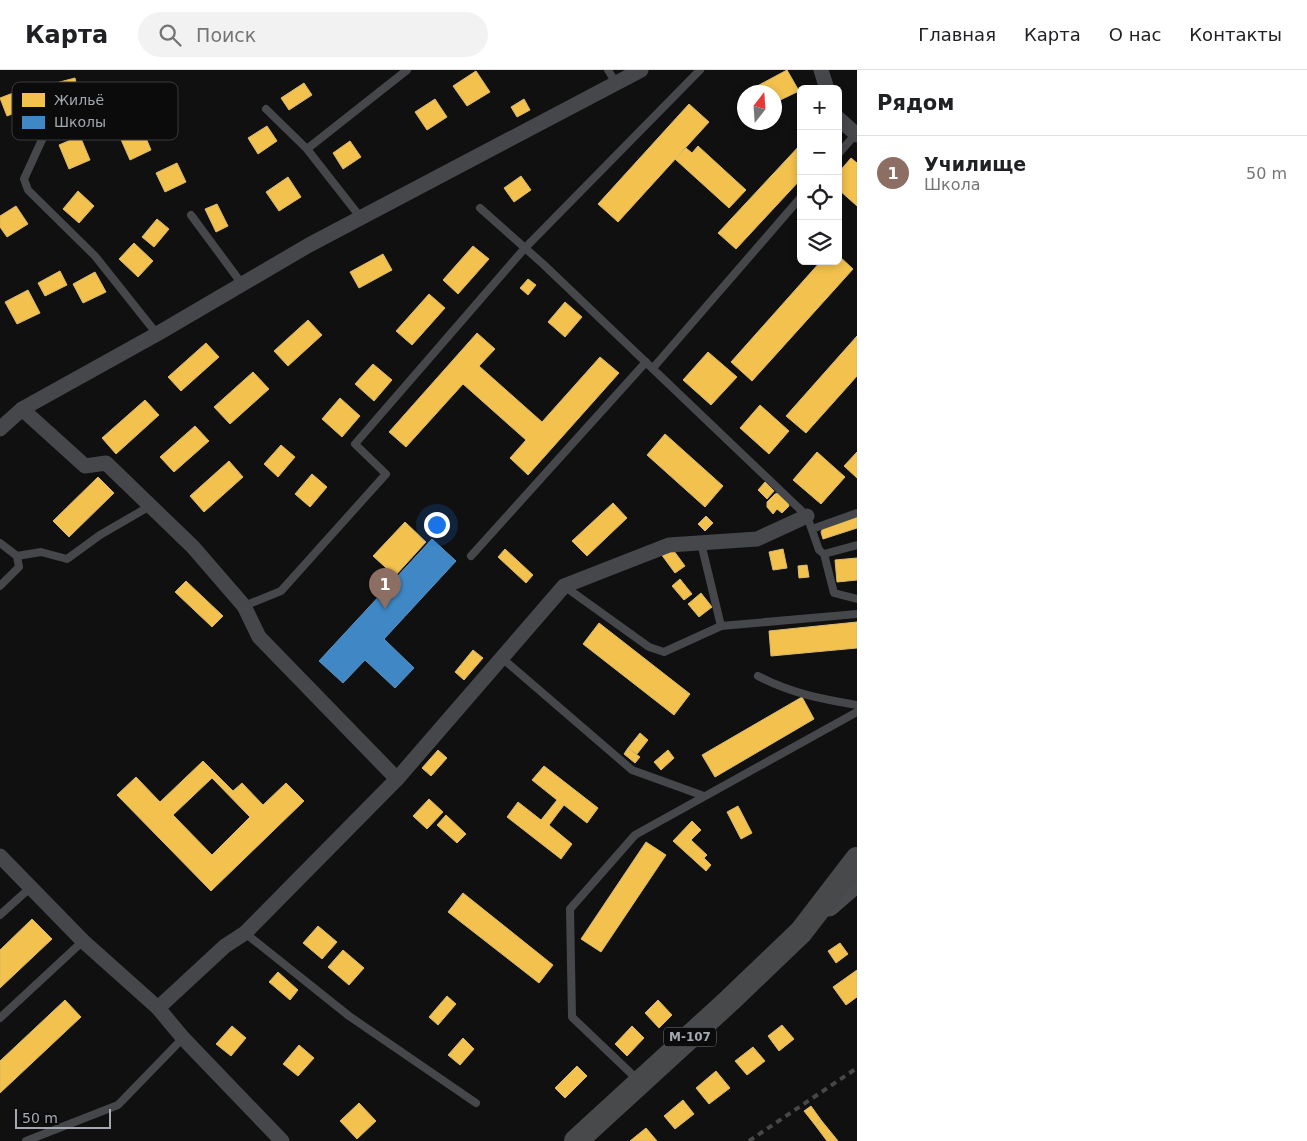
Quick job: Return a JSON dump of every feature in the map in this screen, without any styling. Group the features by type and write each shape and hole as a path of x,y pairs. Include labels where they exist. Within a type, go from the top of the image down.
{"main road":[{"name":"М-107","path":"576,1141 801,932 857,859"}],"street":[{"path":"0,429 22,409 157,334 309,245 641,70"},
{"path":"821,70 826,85"},
{"path":"842,122 856,134"},
{"path":"22,409 85,466 106,463 193,547 244,606 259,637 397,779"},
{"path":"158,1008 225,946 245,933 397,779 564,586 669,545 757,538 809,523"},
{"path":"0,856 83,941 158,1008 183,1038 282,1141"},
{"path":"801,932 857,882"}],"lane":[{"path":"307,149 407,70"},
{"path":"608,70 616,83"},
{"path":"244,606 281,591 386,474 355,444 524,249 700,70"},
{"path":"266,109 307,149 361,218"},
{"path":"842,150 856,134"},
{"path":"42,140 24,179 28,190 95,256 157,334"},
{"path":"653,368 797,202"},
{"path":"480,208 543,264 653,368 809,523 820,550 824,554 834,593 857,599"},
{"path":"191,215 242,284"},
{"path":"471,556 646,362"},
{"path":"17,556 41,552 67,558 100,535 150,506"},
{"path":"809,523 857,513"},
{"path":"0,543 17,556 19,567 0,586"},
{"path":"701,543 721,626"},
{"path":"824,554 857,545"},
{"path":"564,586 649,648 664,652 721,626 857,614"},
{"path":"502,658 632,770 704,796"},
{"path":"758,676 781,688 818,699 857,705"},
{"path":"640,1082 572,1017 570,909 635,835 857,712"},
{"path":"0,915 31,887"},
{"path":"245,933 349,1016 476,1103"},
{"path":"0,1018 83,941"},
{"path":"26,1141 118,1105 183,1038"}],"building: Жильё":[{"path":"787,70 797,88 797,92 782,99 782,85 759,85"},
{"path":"476,71 490,92 467,106 453,86"},
{"path":"75,78 76,82 60,82"},
{"path":"304,83 312,95 289,110 281,98"},
{"path":"12,93 12,114 7,116 0,98"},
{"path":"435,99 447,117 427,130 415,112"},
{"path":"524,99 530,110 517,117 511,107"},
{"path":"689,104 709,122 618,222 598,204"},
{"path":"267,126 277,141 258,154 248,138"},
{"path":"71,140 82,140 90,160 69,169 59,145"},
{"path":"121,140 147,140 151,150 130,160"},
{"path":"350,141 361,157 343,169 333,153"},
{"path":"698,146 746,190 729,208 675,159 686,148 692,153"},
{"path":"797,148 797,183 736,249 718,233"},
{"path":"851,158 857,163 857,206 842,193 842,168"},
{"path":"177,163 186,182 165,192 156,173"},
{"path":"521,176 531,190 514,202 504,188"},
{"path":"288,177 301,197 279,211 266,192"},
{"path":"78,191 94,206 79,223 63,209"},
{"path":"217,204 228,226 216,232 205,209"},
{"path":"16,206 28,224 7,237 0,227 0,216"},
{"path":"157,219 169,229 154,247 142,237"},
{"path":"134,243 153,261 138,277 119,259"},
{"path":"473,246 489,259 458,294 443,280"},
{"path":"383,254 392,270 359,288 350,272"},
{"path":"842,259 853,269 752,381 731,362 817,265 842,265"},
{"path":"60,271 67,285 45,296 38,283"},
{"path":"95,272 106,292 83,303 73,284"},
{"path":"528,279 536,285 528,295 520,288"},
{"path":"28,290 40,313 17,324 5,302"},
{"path":"429,294 445,308 412,345 396,331"},
{"path":"565,302 582,317 565,337 548,322"},
{"path":"308,320 322,335 288,366 274,351"},
{"path":"477,333 495,349 479,366 542,422 600,357 619,373 528,475 510,458 526,440 463,384 406,447 389,432"},
{"path":"857,336 857,376 806,433 786,416"},
{"path":"206,343 219,357 181,391 168,377"},
{"path":"708,352 737,377 711,405 683,380"},
{"path":"373,364 392,380 374,401 355,384"},
{"path":"253,372 269,389 230,424 214,407"},
{"path":"340,398 360,416 342,437 322,419"},
{"path":"145,400 159,415 116,454 102,438"},
{"path":"760,405 789,431 769,454 740,428"},
{"path":"195,426 209,441 174,472 160,457"},
{"path":"665,434 723,486 705,507 647,455"},
{"path":"281,445 295,457 278,477 264,464"},
{"path":"817,452 845,477 821,504 793,480"},
{"path":"857,452 857,478 844,466"},
{"path":"229,461 243,477 204,512 190,496"},
{"path":"312,474 327,487 310,507 295,494"},
{"path":"98,477 114,493 69,537 53,521"},
{"path":"765,482 774,491 767,499 758,490"},
{"path":"779,493 788,502 789,506 782,513 777,509 773,514 767,507 767,502 775,494"},
{"path":"613,503 627,518 587,556 572,541"},
{"path":"706,516 713,523 705,531 698,524"},
{"path":"857,517 857,528 823,539 821,532 823,528"},
{"path":"405,522 426,542 395,576 373,556"},
{"path":"671,547 685,566 675,573 661,554"},
{"path":"505,549 533,575 526,583 498,557"},
{"path":"783,549 787,568 773,570 769,552"},
{"path":"857,558 857,580 837,582 835,560"},
{"path":"807,565 809,577 799,578 798,566"},
{"path":"680,579 692,594 684,600 672,586"},
{"path":"186,581 223,616 212,627 175,592"},
{"path":"701,593 712,607 699,617 688,604"},
{"path":"857,622 857,648 771,656 769,631"},
{"path":"599,623 690,694 674,715 583,644"},
{"path":"473,650 483,658 464,680 455,672"},
{"path":"802,697 814,719 715,777 702,755"},
{"path":"640,733 648,740 637,754 628,748"},
{"path":"628,748 640,757 635,763 624,754"},
{"path":"438,750 447,758 431,776 422,768"},
{"path":"668,750 674,758 661,770 654,762"},
{"path":"203,761 233,791 242,783 263,805 286,783 304,801 211,891 117,795 136,777 160,802","holes":["212,778 250,817 212,855 173,815"]},
{"path":"544,766 598,808 587,823 564,805 549,825 572,844 561,859 507,817 518,802 541,820 557,800 532,780"},
{"path":"429,799 443,812 427,829 413,816"},
{"path":"738,806 752,833 741,839 727,812"},
{"path":"446,815 466,834 457,843 437,825"},
{"path":"692,821 701,830 691,840 707,855 704,858 711,865 706,871 673,841"},
{"path":"646,842 666,855 601,952 581,939"},
{"path":"463,893 553,965 539,983 448,912"},
{"path":"32,919 52,939 0,988 0,950"},
{"path":"318,926 337,942 322,959 303,943"},
{"path":"840,943 848,954 836,963 828,951"},
{"path":"343,950 364,968 349,985 328,967"},
{"path":"857,970 857,997 846,1005 833,987"},
{"path":"278,972 298,990 290,1000 269,982"},
{"path":"447,996 456,1004 438,1025 429,1017"},
{"path":"65,1000 81,1017 0,1093 0,1061"},
{"path":"658,1000 672,1015 659,1028 645,1013"},
{"path":"782,1025 794,1039 779,1051 768,1036"},
{"path":"232,1026 246,1038 231,1056 216,1044"},
{"path":"632,1026 644,1038 627,1056 615,1044"},
{"path":"463,1038 474,1049 460,1065 448,1055"},
{"path":"299,1045 314,1058 298,1076 283,1064"},
{"path":"753,1047 765,1061 747,1075 735,1061"},
{"path":"577,1066 587,1076 565,1098 555,1088"},
{"path":"716,1071 730,1088 709,1104 696,1088"},
{"path":"683,1100 694,1114 675,1129 664,1116"},
{"path":"359,1103 376,1121 357,1139 340,1121"},
{"path":"811,1106 821,1120 815,1125 804,1111"},
{"path":"821,1120 838,1141 827,1141 815,1125"},
{"path":"646,1128 657,1141 630,1141"}],"building: Школы":[{"path":"432,539 456,561 384,639 414,668 395,688 365,660 343,683 319,661"}],"railway":[{"path":"749,1141 857,1068"}],"place":[{"name":"Училище","path":"385,609"}]}
